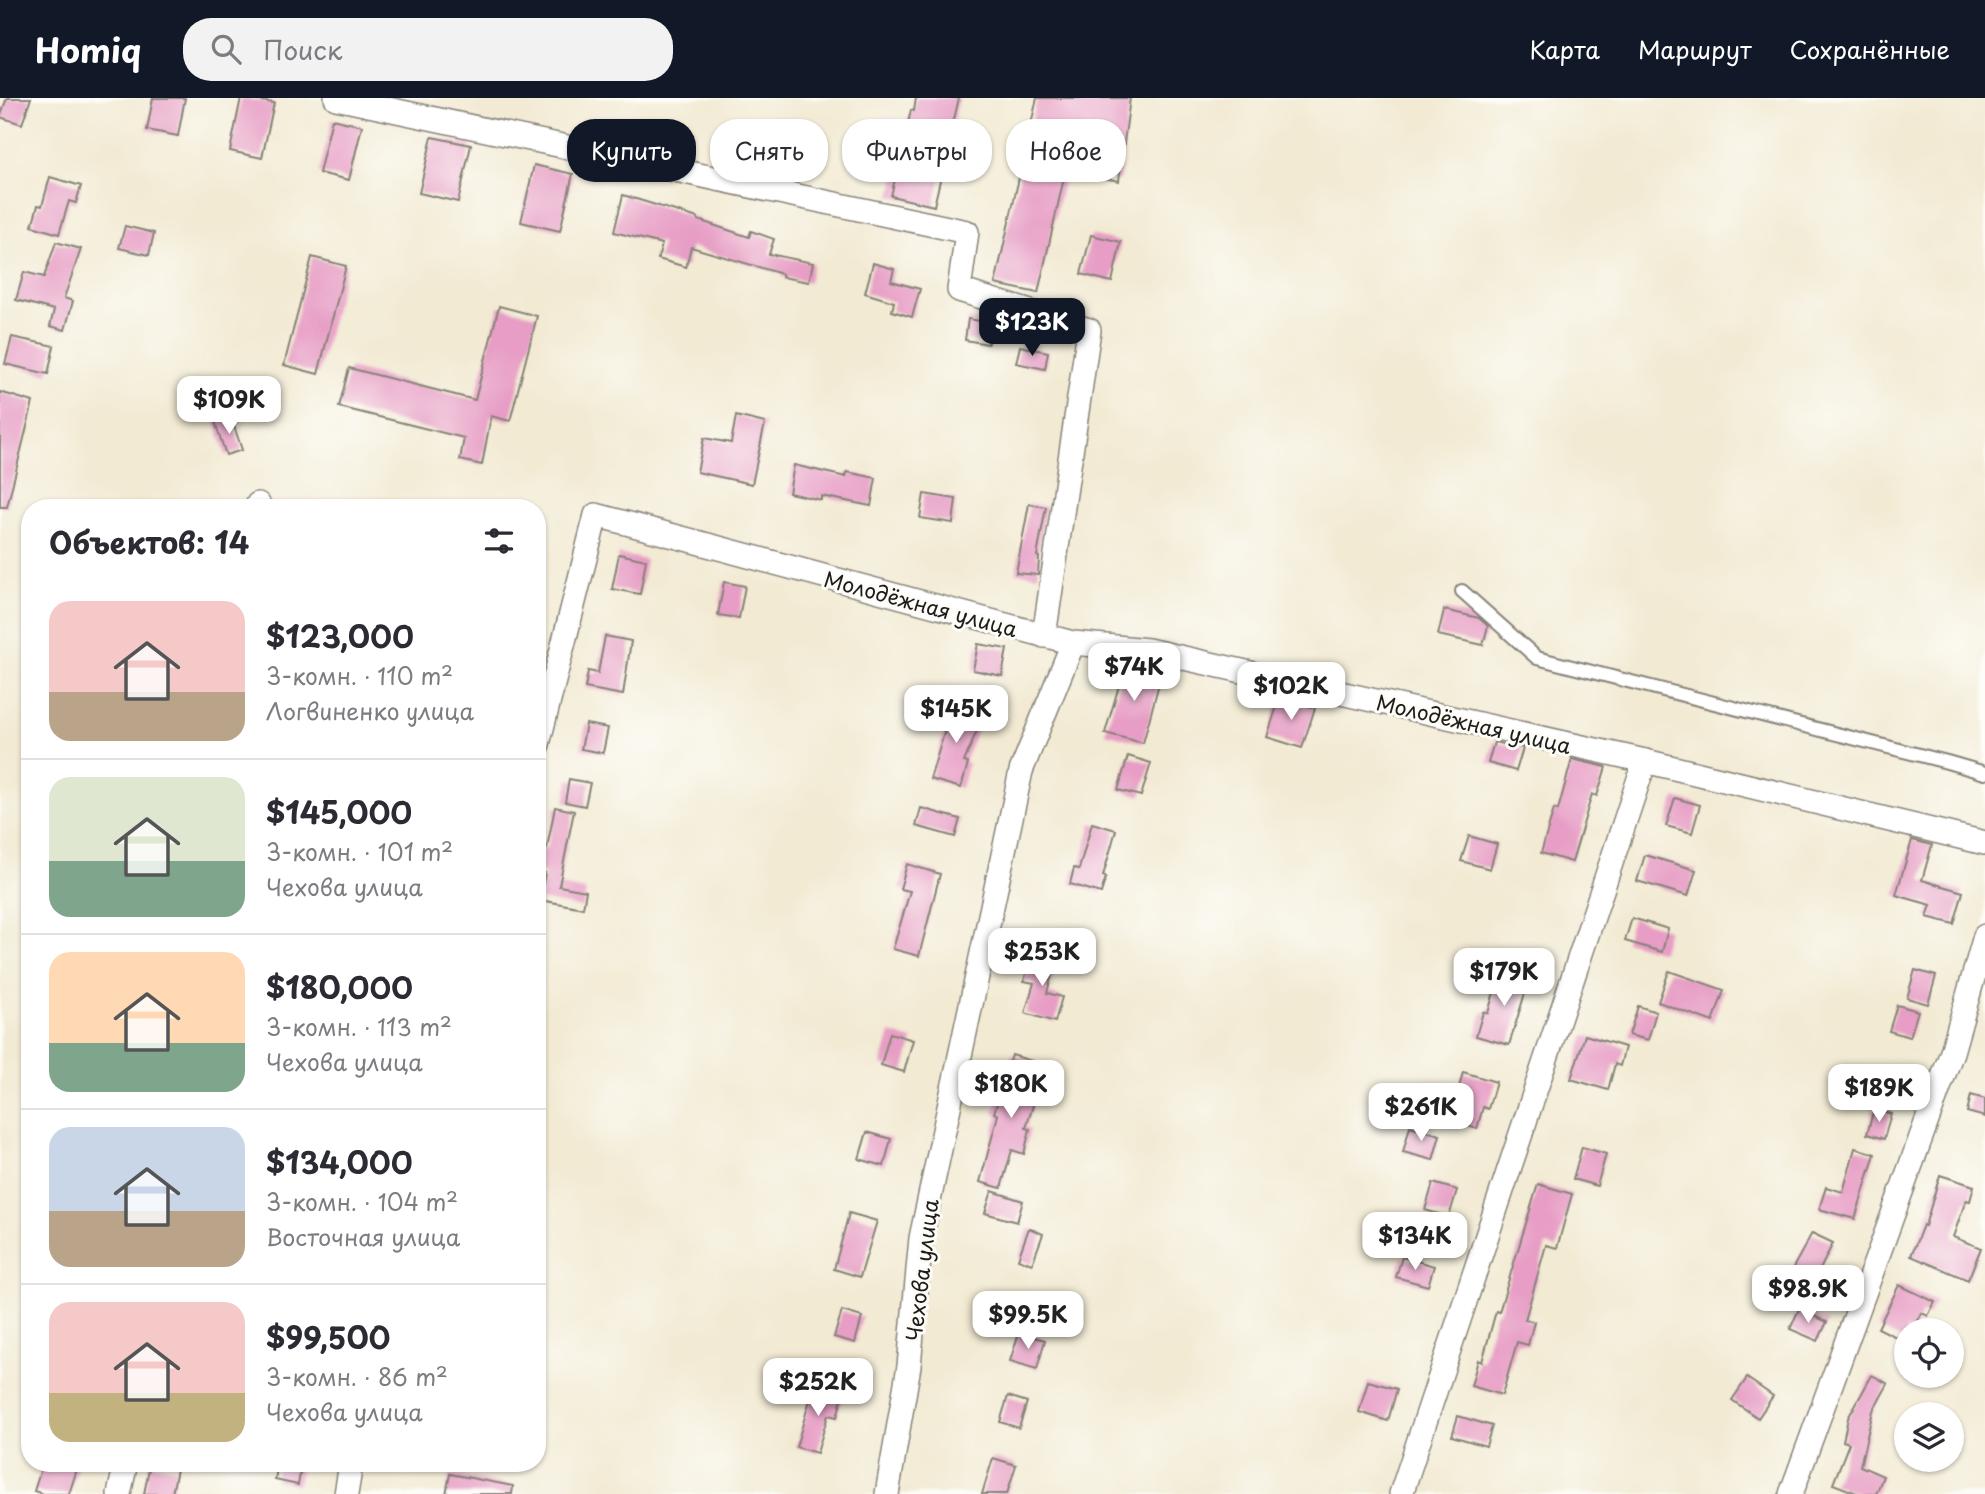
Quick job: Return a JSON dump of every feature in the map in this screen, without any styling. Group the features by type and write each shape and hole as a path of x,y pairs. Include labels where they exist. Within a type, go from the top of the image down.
{"street":[{"path":"336,98 967,232 959,290 1089,330 1044,636"},
{"name":"Молодёжная улица","path":"546,712 596,515 1073,643 1148,650 1645,761 1985,843"},
{"name":"Чехова улица","path":"887,1494 909,1366 920,1238 1021,771 1073,643"},
{"path":"1401,1494 1645,761"},
{"path":"1791,1494 1952,1052 1985,936"},
{"path":"119,1494 123,1472"},
{"path":"346,1494 350,1472"}],"lane":[{"path":"1462,591 1536,658 1947,762 1985,774"}],"building":[{"path":"7,98 31,98 22,124 0,117"},
{"path":"153,98 185,98 178,136 147,130"},
{"path":"241,98 274,103 262,158 230,151"},
{"path":"916,98 959,98 954,119 909,119 911,110 914,111"},
{"path":"1037,98 1130,98 1126,128 1126,119 1032,119"},
{"path":"332,119 362,126 349,180 319,173"},
{"path":"432,137 471,145 458,202 419,193"},
{"path":"534,165 567,173 567,182 571,182 560,231 521,222"},
{"path":"50,177 81,186 76,203 69,201 59,234 32,226 38,205 42,206"},
{"path":"894,182 940,182 934,206 891,196"},
{"path":"1018,182 1063,182 1038,293 995,284"},
{"path":"623,195 749,237 751,231 774,239 769,254 813,263 809,282 782,277 782,274 691,247 686,267 658,259 662,244 614,232"},
{"path":"125,226 154,233 149,255 119,248"},
{"path":"1091,235 1121,242 1112,282 1081,274"},
{"path":"56,242 81,249 64,298 73,301 65,330 50,326 54,310 16,300 24,272 44,277"},
{"path":"312,257 346,266 318,374 284,365"},
{"path":"873,263 894,269 891,281 920,289 912,317 892,311 894,302 865,293"},
{"path":"499,306 537,316 510,421 491,416 482,465 460,460 464,438 339,407 349,368 475,400"},
{"path":"968,319 991,323 988,344 965,340"},
{"path":"12,337 54,346 48,374 5,364"},
{"path":"1020,346 1048,352 1045,369 1016,363"},
{"path":"0,392 33,402 7,507 0,507"},
{"path":"736,416 765,423 752,484 697,472 704,438 731,443"},
{"path":"231,417 242,450 226,455 215,422"},
{"path":"794,465 846,477 847,472 876,478 871,506 789,493"},
{"path":"924,494 956,499 953,523 920,518"},
{"path":"1029,504 1046,507 1037,556 1038,575 1016,573"},
{"path":"619,554 646,560 640,594 612,589"},
{"path":"724,582 745,586 739,618 718,615"},
{"path":"1444,610 1479,618 1488,626 1483,645 1438,635"},
{"path":"605,636 631,641 623,695 585,688 588,671 598,673"},
{"path":"978,644 1007,649 1002,676 973,670"},
{"path":"1126,662 1162,672 1143,743 1105,733"},
{"path":"1280,697 1315,708 1302,748 1267,737"},
{"path":"954,701 984,713 964,762 968,763 961,788 930,779"},
{"path":"586,724 608,728 603,753 581,749"},
{"path":"1494,742 1523,748 1516,771 1488,763"},
{"path":"1128,756 1151,763 1141,796 1118,790"},
{"path":"1572,759 1606,767 1597,796 1592,794 1572,862 1541,853 1554,809 1558,810"},
{"path":"569,779 590,783 585,806 565,802"},
{"path":"1675,798 1700,805 1692,833 1666,826"},
{"path":"555,807 574,811 559,886 586,891 583,908 546,901 547,848"},
{"path":"921,808 960,819 955,837 916,826"},
{"path":"1092,823 1116,830 1101,893 1070,884 1074,868 1079,869"},
{"path":"1469,836 1497,844 1490,869 1461,861"},
{"path":"1912,840 1932,845 1922,880 1963,892 1954,924 1927,917 1931,905 1896,895"},
{"path":"1645,855 1696,870 1688,896 1637,881"},
{"path":"907,864 940,874 919,956 893,949 910,891 900,889"},
{"path":"1632,918 1668,929 1662,952 1625,941"},
{"path":"1051,936 1076,944 1072,959 1047,951"},
{"path":"1032,952 1056,959 1047,993 1062,997 1055,1022 1025,1013 1034,983 1024,981"},
{"path":"1501,968 1530,977 1509,1045 1476,1036 1483,1012 1488,1013"},
{"path":"1915,970 1936,976 1928,1004 1907,998"},
{"path":"1669,971 1724,990 1713,1022 1658,1002"},
{"path":"1897,1005 1918,1011 1910,1037 1889,1031"},
{"path":"1638,1006 1656,1012 1648,1040 1629,1035"},
{"path":"890,1033 913,1040 904,1072 881,1065"},
{"path":"1585,1035 1625,1047 1620,1066 1615,1064 1608,1090 1571,1079"},
{"path":"1012,1055 1038,1063 1029,1097 1035,1099 1026,1128 1030,1129 1024,1154 1012,1150 1001,1188 980,1182 998,1115 994,1113"},
{"path":"1463,1072 1496,1082 1488,1109 1483,1107 1477,1129 1456,1122 1462,1101 1456,1099"},
{"path":"1971,1095 1985,1099 1985,1117 1967,1112"},
{"path":"1874,1109 1891,1114 1884,1139 1867,1134"},
{"path":"1410,1126 1440,1135 1433,1160 1403,1152"},
{"path":"867,1132 891,1139 884,1166 859,1159"},
{"path":"1582,1147 1606,1154 1597,1186 1573,1179"},
{"path":"1855,1148 1875,1154 1855,1219 1819,1209 1826,1187 1843,1192"},
{"path":"1940,1175 1974,1186 1953,1237 1981,1248 1968,1280 1911,1256 1923,1225 1925,1226"},
{"path":"1433,1183 1457,1190 1449,1217 1425,1210"},
{"path":"1538,1184 1572,1194 1557,1248 1546,1245 1525,1320 1534,1322 1528,1345 1517,1342 1502,1395 1471,1386 1478,1360 1482,1362 1496,1311 1499,1312"},
{"path":"992,1191 1023,1201 1017,1222 985,1213"},
{"path":"849,1213 877,1221 860,1277 834,1269"},
{"path":"1029,1228 1043,1234 1032,1264 1018,1259"},
{"path":"1812,1233 1833,1243 1812,1286 1789,1275"},
{"path":"1402,1257 1434,1266 1428,1286 1396,1277"},
{"path":"1899,1285 1935,1302 1928,1316 1922,1313 1919,1318 1894,1318 1894,1336 1878,1328"},
{"path":"1799,1309 1827,1322 1818,1341 1790,1329"},
{"path":"842,1311 862,1317 855,1343 834,1337"},
{"path":"1019,1333 1045,1340 1037,1369 1010,1361"},
{"path":"1872,1375 1888,1384 1873,1411 1860,1466 1883,1476 1876,1494 1859,1494 1833,1484 1849,1443 1843,1441 1848,1418"},
{"path":"1747,1378 1773,1396 1758,1418 1732,1400"},
{"path":"1368,1381 1397,1389 1388,1421 1359,1412"},
{"path":"814,1386 843,1395 837,1417 828,1415 817,1453 796,1447"},
{"path":"1008,1396 1027,1402 1019,1428 1000,1422"},
{"path":"1458,1416 1492,1426 1486,1446 1452,1436"},
{"path":"993,1458 1016,1465 1007,1494 982,1494"},
{"path":"40,1472 76,1472 69,1494 44,1494 34,1491"},
{"path":"148,1472 176,1472 172,1494 144,1494"},
{"path":"276,1472 300,1472 298,1485 275,1480"},
{"path":"450,1474 513,1486 512,1494 446,1494"}]}
